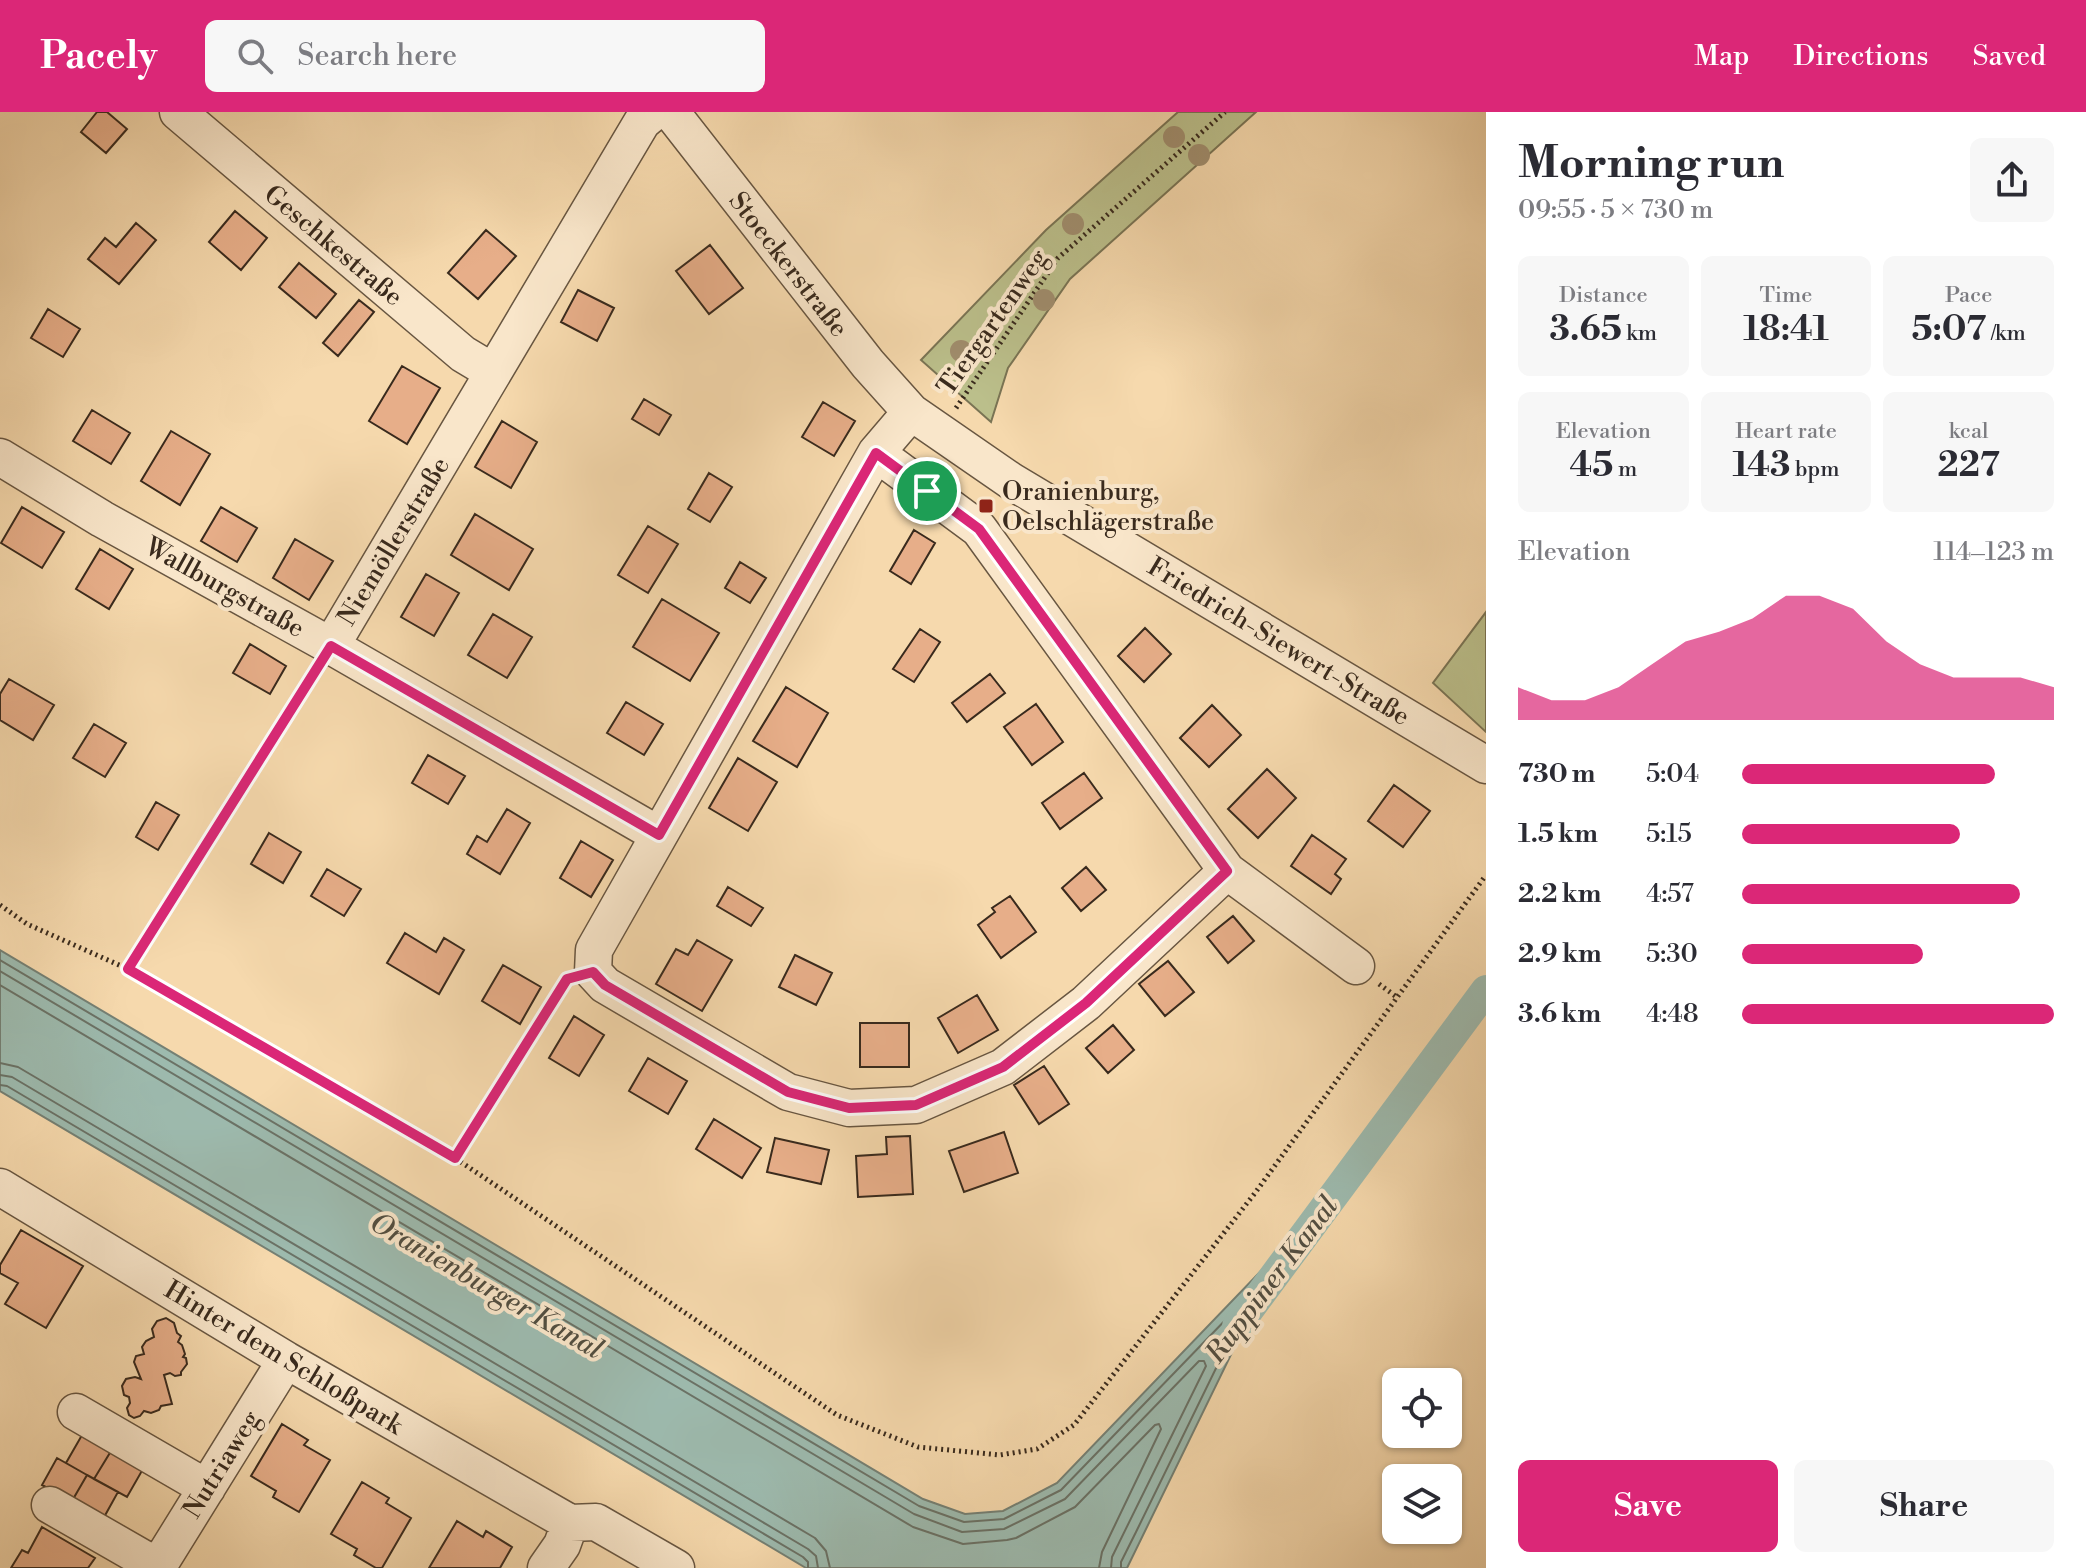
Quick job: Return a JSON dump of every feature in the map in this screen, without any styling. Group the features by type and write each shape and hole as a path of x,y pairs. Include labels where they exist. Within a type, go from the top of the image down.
{"street":[{"name":"Geschkestraße","path":"178,112 463,354 493,372"},
{"name":"Niemöllerstraße","path":"331,646 642,122 654,112"},
{"name":"Stoeckerstraße","path":"671,112 868,364 925,422"},
{"path":"925,422 876,453 594,950 593,972 605,985 788,1092 849,1108 916,1105 1003,1067 1086,1003 1227,871"},
{"name":"Friedrich-Siewert-Straße","path":"925,422 1011,481 1486,765"},
{"path":"876,453 979,529 1227,871 1356,966"},
{"name":"Wallburgstraße","path":"0,457 102,519 331,646 659,835"},
{"name":"Hinter dem Schloßpark","path":"0,1187 286,1360 570,1523 596,1522 676,1568"},
{"name":"Nutriaweg","path":"157,1567 286,1360"},
{"path":"76,1412 207,1488"},
{"path":"50,1505 157,1567"},
{"path":"546,1568 562,1545 570,1523"}],"path":[{"name":"Tiergartenweg","path":"925,422 1058,258 1225,112"},
{"name":"Niemöllerstraße","path":"128,969 331,646"},
{"path":"0,905 27,924 128,969 455,1158 837,1415 918,1447 1000,1455 1037,1449 1074,1425 1255,1193 1486,875"},
{"path":"455,1158 567,979 593,972"}],"green space":[{"path":"1178,112 1256,112 1070,279 1008,368 991,422 921,360 1046,230"},
{"path":"1486,612 1486,732 1433,683"}],"water":[{"name":"Oranienburger Kanal","path":"0,950 923,1499 965,1514 1003,1511 1057,1483 1283,1248 1127,1568 806,1568 0,1091"}],"building":[{"path":"97,112 107,112 127,129 106,153 81,132"},
{"path":"235,211 267,238 241,270 209,242"},
{"path":"136,223 156,240 119,284 88,259 105,238 116,247"},
{"path":"486,230 516,256 478,299 448,273"},
{"path":"710,245 743,288 709,314 676,271"},
{"path":"299,263 336,294 316,318 279,287"},
{"path":"578,290 614,308 597,341 561,322"},
{"path":"359,300 374,312 338,356 323,343"},
{"path":"48,309 80,329 63,357 31,338"},
{"path":"402,366 440,388 407,444 369,421"},
{"path":"644,399 671,415 659,435 632,419"},
{"path":"823,402 855,421 834,456 802,437"},
{"path":"92,410 130,433 111,464 73,441"},
{"path":"502,421 537,442 511,488 475,467"},
{"path":"171,431 210,454 180,505 141,481"},
{"path":"709,473 732,487 710,522 688,509"},
{"path":"22,507 64,532 42,568 1,543"},
{"path":"221,507 257,528 237,562 201,541"},
{"path":"475,514 533,549 509,590 451,555"},
{"path":"648,526 678,544 648,593 618,575"},
{"path":"914,530 935,543 911,584 890,571"},
{"path":"295,539 333,561 309,600 273,578"},
{"path":"100,549 133,569 109,609 76,589"},
{"path":"740,562 766,578 750,603 725,588"},
{"path":"426,574 459,593 434,636 401,617"},
{"path":"662,599 719,633 690,681 633,647"},
{"path":"493,614 532,637 507,678 468,655"},
{"path":"1145,628 1171,654 1144,682 1118,656"},
{"path":"920,629 940,642 914,682 893,669"},
{"path":"250,644 286,666 270,694 233,673"},
{"path":"990,674 1005,693 967,722 952,703"},
{"path":"9,679 54,705 33,740 0,720 0,694"},
{"path":"786,687 828,713 797,767 753,741"},
{"path":"626,702 663,724 644,755 607,733"},
{"path":"1036,704 1063,742 1032,765 1004,727"},
{"path":"1212,705 1241,735 1209,767 1180,738"},
{"path":"94,724 126,743 105,777 73,758"},
{"path":"428,755 465,776 448,804 412,783"},
{"path":"738,758 777,782 748,831 709,808"},
{"path":"1267,769 1296,798 1258,838 1228,809"},
{"path":"1084,773 1102,798 1060,829 1042,803"},
{"path":"1394,785 1430,811 1403,847 1368,821"},
{"path":"156,802 179,815 158,850 136,837"},
{"path":"507,809 530,823 500,874 467,854 477,836 487,842"},
{"path":"269,833 301,852 283,883 251,864"},
{"path":"1312,835 1346,859 1335,874 1341,879 1331,894 1291,866"},
{"path":"581,841 613,860 591,897 560,878"},
{"path":"1086,867 1106,890 1081,911 1062,888"},
{"path":"327,869 361,889 344,916 311,896"},
{"path":"728,887 763,908 751,926 717,906"},
{"path":"1010,896 1036,932 1001,958 978,925 995,912 992,908"},
{"path":"1233,916 1254,941 1228,963 1207,937"},
{"path":"405,933 436,952 444,938 464,950 439,994 387,963"},
{"path":"697,940 732,960 702,1011 656,984 676,949 688,955"},
{"path":"795,955 832,973 816,1005 779,987"},
{"path":"1168,961 1194,992 1165,1016 1139,984"},
{"path":"503,965 541,987 520,1024 482,1001"},
{"path":"977,995 998,1030 958,1053 938,1018"},
{"path":"574,1016 604,1035 579,1076 549,1058"},
{"path":"860,1023 909,1023 909,1067 860,1067"},
{"path":"1113,1025 1134,1050 1108,1073 1086,1048"},
{"path":"648,1058 687,1081 668,1114 629,1091"},
{"path":"1044,1066 1069,1104 1039,1124 1014,1085"},
{"path":"714,1119 761,1148 742,1178 696,1149"},
{"path":"1004,1132 1018,1173 964,1192 949,1151"},
{"path":"910,1136 913,1194 858,1197 856,1156 887,1154 886,1137"},
{"path":"775,1138 829,1150 821,1184 767,1172"},
{"path":"21,1230 83,1266 46,1328 5,1304 18,1283 0,1273 0,1265"},
{"path":"166,1318 174,1323 181,1336 178,1342 182,1345 187,1364 181,1375 164,1375 172,1404 161,1406 151,1413 144,1411 134,1418 129,1415 129,1397 124,1395 122,1386 126,1379 141,1379 134,1362 136,1356 144,1354 142,1347 154,1337 152,1329 157,1321"},
{"path":"282,1424 308,1440 304,1445 330,1460 299,1512 273,1497 276,1491 251,1476"},
{"path":"82,1435 111,1451 94,1479 66,1463"},
{"path":"111,1451 143,1469 127,1497 94,1479"},
{"path":"57,1458 87,1475 72,1501 42,1485"},
{"path":"87,1475 118,1492 103,1519 72,1501"},
{"path":"362,1482 389,1498 386,1503 411,1518 382,1568 376,1568 354,1555 357,1549 331,1534"},
{"path":"457,1521 483,1537 486,1531 512,1547 500,1568 429,1568"},
{"path":"42,1527 95,1558 88,1568 11,1568 22,1550 28,1553"}],"waterway":[{"name":"Ruppiner Kanal","path":"1237,1326 1486,990"}],"place":[{"name":"Oranienburg, Oelschlägerstraße","path":"986,506"}],"route":[{"path":"876,453 927,491 979,529 1227,871 1086,1003 1003,1067 916,1105 849,1108 788,1092 605,985 593,972 567,979 455,1158 128,969 331,646 659,835 876,453"}]}
